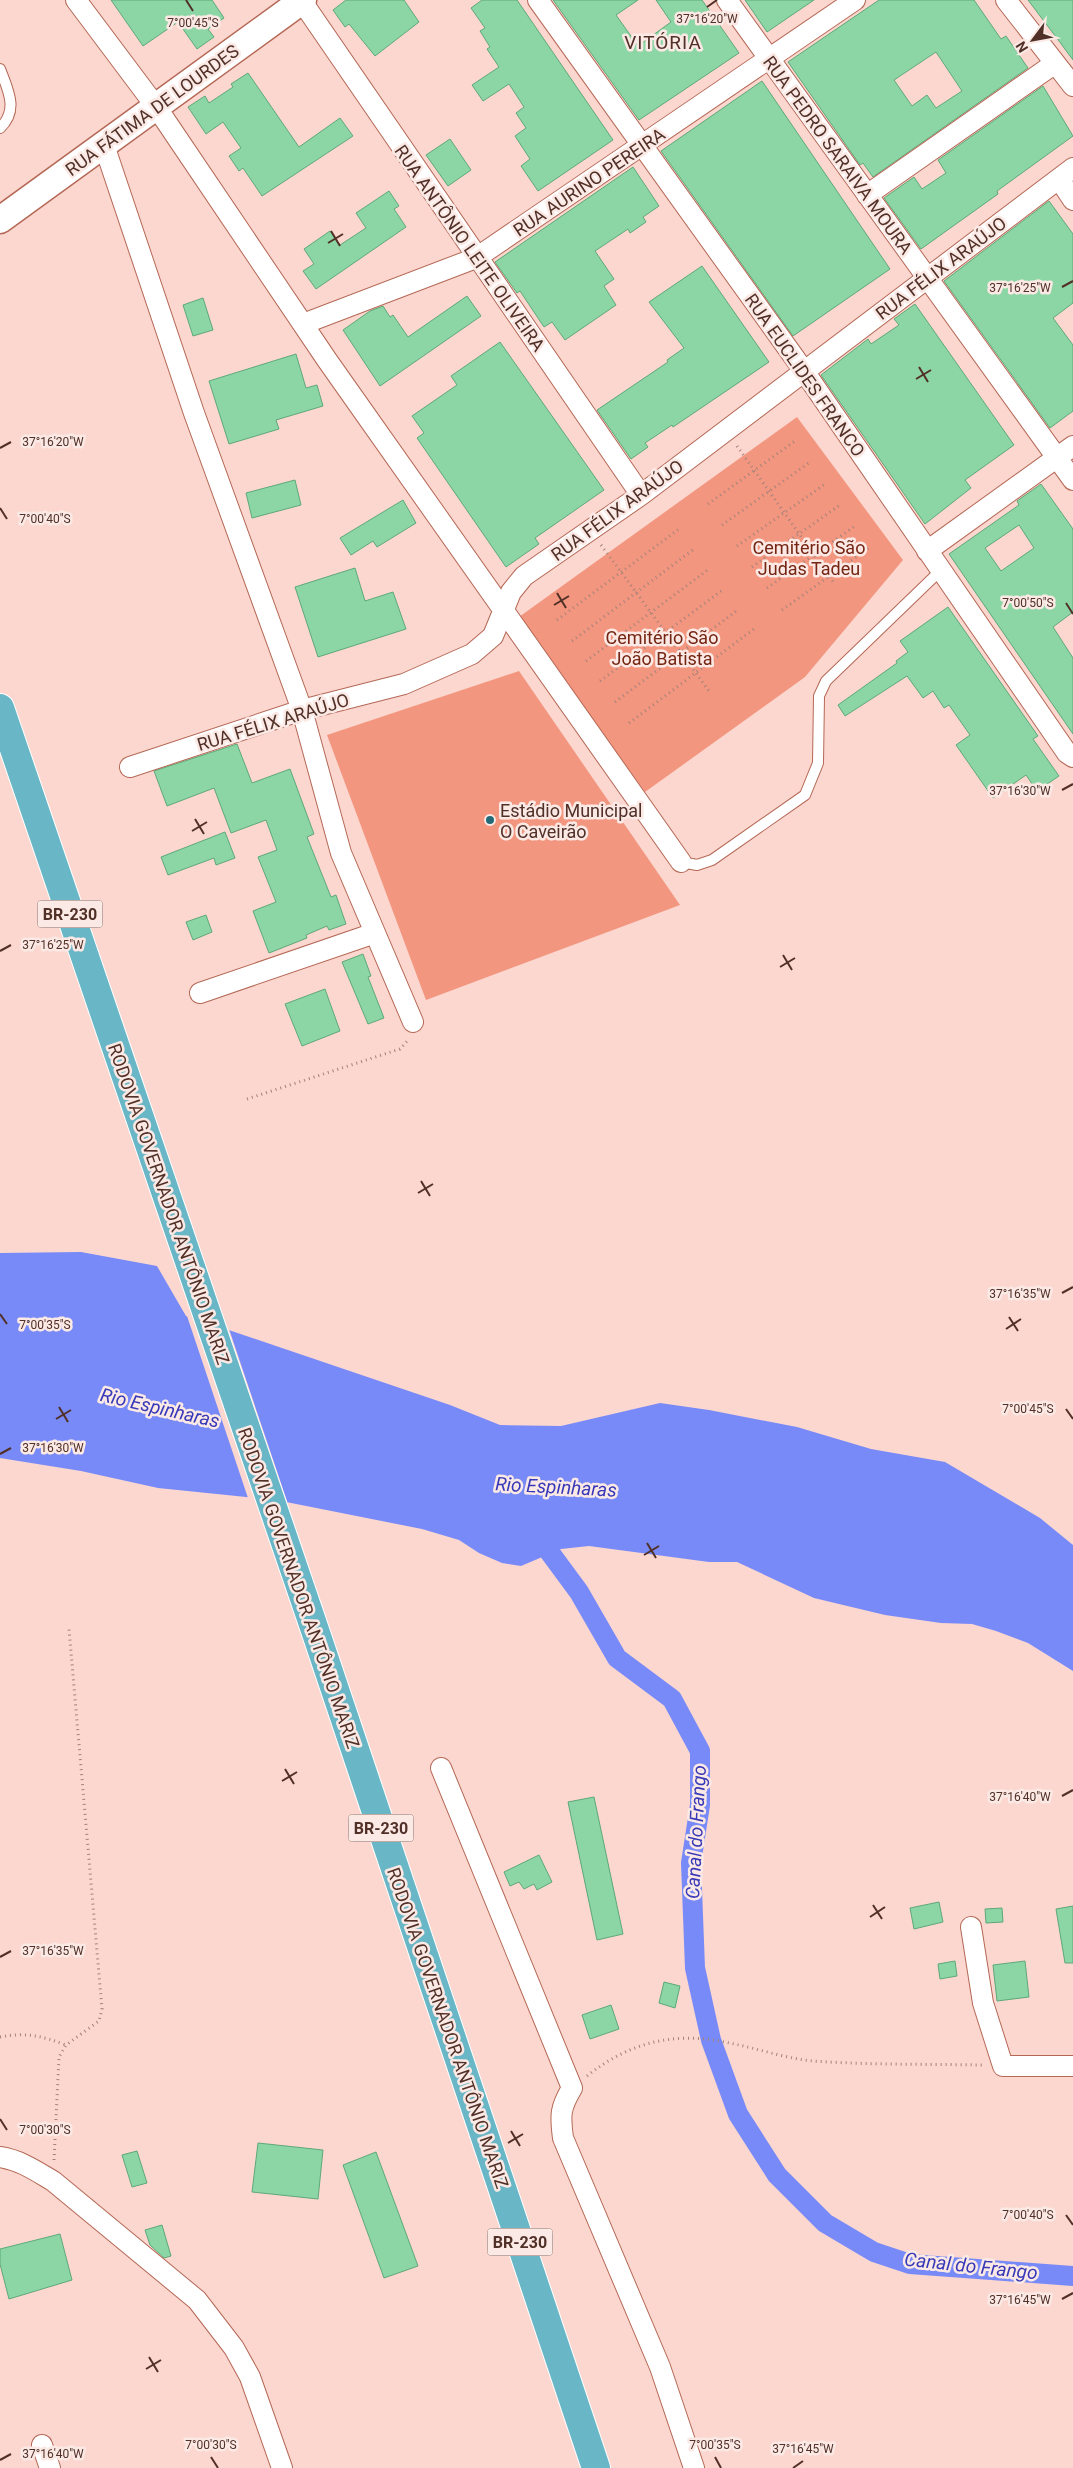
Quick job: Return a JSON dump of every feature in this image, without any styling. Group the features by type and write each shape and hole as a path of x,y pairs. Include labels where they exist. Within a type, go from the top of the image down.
{"highway":[{"name":"RODOVIA GOVERNADOR ANTÔNIO MARIZ","path":"0,708 596,2468"}],"street":[{"path":"76,0 157,108 303,324 681,862"},
{"name":"RUA FÁTIMA DE LOURDES","path":"0,220 157,108 302,0"},
{"name":"RUA ANTÔNIO LEITE OLIVEIRA","path":"302,0 476,258 641,495"},
{"name":"RUA EUCLIDES FRANCO","path":"538,0 804,371 940,571 1070,755"},
{"name":"RUA PEDRO SARAIVA MOURA","path":"727,0 927,279 1065,452 1073,480"},
{"name":"RUA AURINO PEREIRA","path":"303,324 476,258 856,0"},
{"path":"1006,0 1073,86"},
{"path":"867,195 1054,64"},
{"path":"104,145 194,413 302,710 340,854 413,1022"},
{"path":"1066,173 1073,200"},
{"name":"RUA FÉLIX ARAÚJO","path":"130,767 302,710 404,684 472,654 493,636 511,592 524,576 641,495 1066,173"},
{"path":"927,551 1065,452"},
{"path":"200,993 375,933"},
{"path":"442,1768 572,2088 564,2102 560,2115 563,2138 660,2367 694,2468"},
{"path":"971,1927 983,2003 1004,2066 1073,2066"},
{"path":"0,2157 11,2159 30,2167 53,2182 197,2300 234,2348 250,2377 282,2468"},
{"path":"42,2445 50,2468"}],"lane":[{"path":"0,69 12,109 8,121 0,128"},
{"path":"681,862 697,865 712,860 805,796 818,763 821,736 820,696 826,681 940,571"}],"path":[{"path":"726,429 834,584"},
{"path":"708,504 795,441"},
{"path":"722,525 810,462"},
{"path":"737,546 825,484"},
{"path":"752,567 840,505"},
{"path":"767,588 855,526"},
{"path":"557,620 679,529"},
{"path":"590,531 709,691"},
{"path":"782,610 870,547"},
{"path":"572,640 694,549"},
{"path":"586,661 709,569"},
{"path":"600,681 724,589"},
{"path":"615,702 739,609"},
{"path":"629,723 754,629"},
{"path":"247,1098 400,1049 412,1034 413,1022"},
{"path":"53,2182 59,2058 66,2045 99,2022 102,2009 69,1629"},
{"path":"0,2037 14,2034 40,2035 66,2045"},
{"path":"572,2088 606,2061 629,2049 650,2042 684,2037 724,2042 774,2056 812,2060 1004,2066"}],"green space":[{"path":"797,417 903,560 805,677 645,792 519,617"},
{"name":"Estádio Municipal O Caveirão","path":"519,671 680,905 426,1000 327,735"}],"water":[{"name":"Rio Espinharas","path":"81,1252 157,1266 186,1316 204,1323 266,1499 158,1488 81,1471 0,1458 0,1253"},
{"name":"Rio Espinharas","path":"211,1324 450,1405 500,1425 561,1426 660,1403 709,1410 797,1427 871,1449 945,1462 1040,1518 1073,1545 1073,1671 1028,1643 996,1631 972,1624 941,1623 885,1615 814,1598 737,1562 709,1562 589,1546 561,1549 521,1566 502,1563 479,1553 459,1540 422,1529 271,1499"}],"pier":[{"path":"185,1310 188,1314 229,1329 288,1504 249,1501"}],"building":[{"path":"111,0 212,0 224,18 208,29 214,37 197,49 178,22 143,46"},
{"path":"346,0 404,0 419,22 375,56 349,24 345,27 333,10"},
{"path":"482,0 517,0 613,140 538,191 521,166 530,159 515,136 526,128 516,113 524,107 509,84 483,101 472,85 499,67 487,49 490,47 480,31 485,28 471,8"},
{"path":"553,0 638,0 616,15 638,46 671,22 656,0 702,0 739,53 639,120"},
{"path":"745,0 814,0 767,32"},
{"path":"879,0 974,0 1001,39 1006,36 1028,68 873,177 863,163 860,165 788,62","holes":["936,52 962,91 936,108 927,95 912,106 894,80"]},
{"path":"1028,0 1073,0 1073,60 1059,41"},
{"path":"248,73 299,147 340,118 353,136 262,196 243,168 239,171 229,156 241,148 223,122 206,134 188,107 205,96 209,103 233,87 231,84"},
{"path":"762,81 890,269 793,336 661,151"},
{"path":"1043,86 1073,136 997,191 998,194 921,249 884,198 914,177 922,189 946,173 938,160"},
{"path":"450,139 471,170 448,186 426,155"},
{"path":"633,167 659,206 643,217 646,222 630,233 628,229 595,251 614,279 604,286 616,305 565,340 552,322 544,327 520,291 517,293 495,262"},
{"path":"389,191 399,206 394,209 406,227 316,289 303,271 314,264 304,249 330,231 340,245 366,228 356,213"},
{"path":"1049,201 1073,234 1073,303 1053,318 1073,345 1073,411 1050,428 944,281"},
{"path":"702,266 769,362 673,427 672,425 645,443 648,447 631,459 597,410 668,362 667,360 684,348 649,302"},
{"path":"467,296 481,316 380,386 343,330 370,311 383,306 390,317 393,315 408,337"},
{"path":"203,298 213,330 193,336 183,305"},
{"path":"915,304 1014,445 965,480 971,488 925,524 821,375 868,339 871,344 899,325 894,319"},
{"path":"500,342 604,490 535,538 539,544 506,567 417,438 424,433 412,416 457,385 451,376"},
{"path":"296,354 306,388 317,385 323,406 276,420 279,429 229,444 209,381"},
{"path":"295,480 301,505 252,518 246,493"},
{"path":"1041,484 1073,529 1073,612 1053,627 1073,658 1073,734 949,554 1019,505 1017,501","holes":["1019,525 1034,548 1001,571 985,548"]},
{"path":"403,500 416,523 377,547 373,541 351,555 340,538"},
{"path":"355,568 365,601 393,592 406,629 318,657 295,587"},
{"path":"948,607 1038,736 1033,739 1059,776 1037,791 1026,775 993,798 956,745 970,735 949,705 944,708 933,691 923,698 907,676 845,716 838,705 897,663 896,661 908,652 900,641"},
{"path":"237,744 252,783 290,769 314,834 307,837 331,897 336,895 346,924 329,930 327,926 306,935 307,938 269,953 253,911 276,902 258,857 277,850 266,820 231,833 214,788 167,806 154,771"},
{"path":"225,832 235,858 216,865 214,858 168,875 161,857"},
{"path":"206,915 212,932 193,940 186,922"},
{"path":"363,954 371,976 368,977 384,1018 368,1024 342,962"},
{"path":"325,989 340,1031 302,1046 285,1004"},
{"path":"594,1797 623,1934 597,1940 568,1802"},
{"path":"539,1855 552,1882 537,1890 534,1884 524,1889 519,1882 510,1886 504,1872"},
{"path":"939,1902 943,1922 914,1929 910,1908"},
{"path":"1073,1906 1073,1963 1065,1963 1056,1909"},
{"path":"1002,1908 1003,1922 986,1923 985,1909"},
{"path":"955,1961 957,1976 940,1979 938,1964"},
{"path":"1025,1961 1029,1997 997,2001 993,1965"},
{"path":"664,1982 680,1986 675,2008 659,2003"},
{"path":"611,2005 619,2029 590,2039 582,2015"},
{"path":"258,2143 323,2150 318,2199 252,2192"},
{"path":"137,2151 147,2183 132,2187 122,2155"},
{"path":"376,2152 418,2266 384,2278 343,2165"},
{"path":"162,2225 171,2256 164,2258 150,2245 145,2230"},
{"path":"60,2234 72,2280 9,2299 0,2264 0,2249"}],"waterway":[{"name":"Canal do Frango","path":"534,1531 579,1592 617,1658 672,1699 700,1751 700,1805 691,1863 695,1968 711,2040 738,2114 777,2175 825,2223 874,2252 910,2264 1073,2276"}],"place":[{"name":"Estádio Municipal O Caveirão","path":"490,820"}],"district":[{"name":"VITÓRIA","path":"663,42"}],"park label":[{"name":"Cemitério São Judas Tadeu","path":"809,557"},
{"name":"Cemitério São João Batista","path":"662,648"}]}
